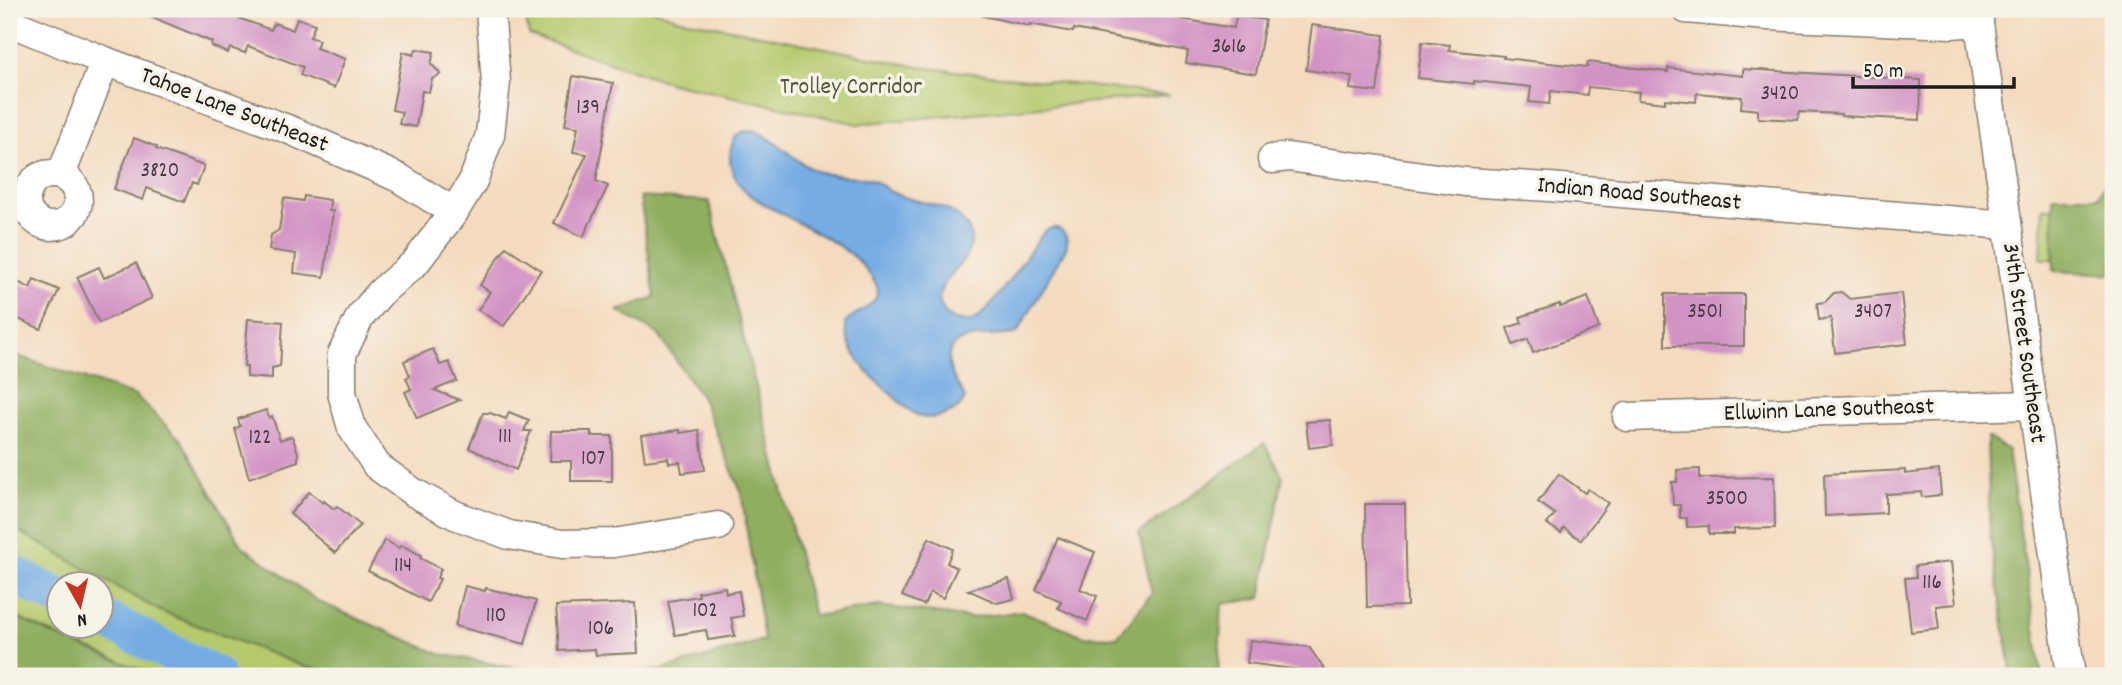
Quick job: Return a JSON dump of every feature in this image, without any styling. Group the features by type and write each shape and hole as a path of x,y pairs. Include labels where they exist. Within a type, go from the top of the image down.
{"street":[{"path":"490,9 496,82 490,135 473,181 454,212 415,263 382,292 360,317 342,354 342,393 352,428 377,466 413,492 456,515 509,535 562,544 614,543 718,526"},
{"path":"1686,9 1767,16 1952,24 1978,15"},
{"name":"34th Street Southeast","path":"1978,15 2071,676"},
{"name":"Tahoe Lane Southeast","path":"9,22 289,130 399,178 454,212"},
{"path":"61,176 105,61"},
{"name":"Indian Road Southeast","path":"1272,159 1288,157 1465,182 2007,225"},
{"name":"Ellwinn Lane Southeast","path":"1627,417 2032,405"}],"green space":[{"name":"Trolley Corridor","path":"524,9 651,9 676,18 919,67 1170,95 858,124 671,83 529,35"},
{"path":"2113,167 2113,274 2054,271 2053,196 2099,196"},
{"path":"640,197 709,201 814,616 878,606 972,618 1022,611 1084,636 1117,637 1152,593 1139,533 1264,443 1283,476 1261,598 1222,604 1218,676 582,676 662,670 764,640 741,492 702,398 658,334 618,311 655,297"},
{"path":"2043,208 2113,208 2113,259 2041,259"},
{"path":"9,353 136,396 182,441 241,545 319,602 440,654 559,676 352,676 305,667 160,611 116,586 116,570 87,570 9,526"},
{"path":"1987,437 2008,450 2042,676 2012,676 1990,536"},
{"path":"9,449 356,676 9,676"},
{"path":"9,614 46,631 46,640 66,640 157,676 9,676"}],"water":[{"path":"753,130 816,171 872,180 899,196 937,206 960,218 970,232 971,244 942,287 939,298 945,313 955,320 971,321 979,316 1009,281 1045,231 1055,228 1065,234 1066,248 1017,333 972,338 953,346 949,355 950,368 965,398 955,411 935,417 918,416 907,409 861,364 850,345 845,323 874,300 878,292 876,285 862,265 840,247 763,203 741,186 732,168 731,149 736,136"}],"building":[{"path":"135,9 225,10 232,12 233,16 271,30 274,23 293,30 297,18 315,24 310,37 319,40 316,48 345,59 334,88 300,75 303,67 248,46 245,53 230,48 228,53 211,46 212,42"},
{"path":"984,9 1146,9 1164,12 1163,16 1234,28 1236,16 1265,20 1256,74 1186,63 1188,51 1074,29 1073,32 1030,26 983,16"},
{"path":"1312,25 1384,35 1377,92 1350,89 1352,76 1306,70"},
{"path":"1422,42 1450,45 1449,50 1587,67 1588,62 1668,72 1668,68 1743,76 1743,69 1921,80 1920,120 1799,112 1798,120 1758,118 1758,110 1741,108 1742,97 1697,93 1696,102 1665,99 1665,103 1638,100 1639,92 1588,87 1587,95 1551,91 1549,104 1529,102 1531,87 1418,78"},
{"path":"416,49 434,52 431,64 441,74 432,79 429,92 422,91 416,127 399,124 402,112 392,110 403,52 414,55"},
{"path":"573,76 613,83 596,181 608,186 583,237 554,223 587,154 573,152 578,127 565,125"},
{"path":"134,138 204,166 197,185 192,183 184,202 147,188 143,200 114,189"},
{"path":"304,196 330,200 329,211 333,211 324,277 294,273 296,254 269,250 271,235 279,230 284,198 303,201"},
{"path":"506,247 541,270 504,326 478,310 490,292 480,285"},
{"path":"136,263 152,298 99,323 77,277 99,267 104,278"},
{"path":"9,278 30,288 34,279 59,290 41,329 9,315"},
{"path":"1841,292 1850,299 1901,293 1907,344 1835,353 1831,318 1819,320 1817,303 1825,302 1834,293"},
{"path":"1665,294 1744,294 1744,346 1665,346"},
{"path":"1588,297 1599,328 1533,353 1528,339 1513,345 1507,328 1522,323 1520,317"},
{"path":"248,319 283,322 280,366 272,368 272,379 247,377 247,367 244,367"},
{"path":"433,349 440,365 449,362 457,381 434,390 460,400 417,418 405,392 411,389 406,378 410,376 404,361"},
{"path":"266,410 269,418 272,416 280,440 292,436 298,461 249,478 235,429 240,426 238,419"},
{"path":"509,412 529,420 524,431 531,431 516,470 469,448 483,413 506,419"},
{"path":"1330,420 1333,445 1309,448 1306,422"},
{"path":"680,430 680,433 699,430 705,470 682,473 680,462 669,463 668,458 645,461 641,435"},
{"path":"551,431 591,431 591,436 612,436 612,481 571,481 571,461 550,461"},
{"path":"1700,469 1700,478 1774,477 1775,528 1734,529 1734,534 1709,534 1709,526 1687,527 1687,518 1680,518 1680,505 1673,505 1672,482 1677,482 1677,470"},
{"path":"1905,470 1905,474 1939,470 1941,495 1922,497 1921,492 1886,494 1886,513 1825,516 1824,474"},
{"path":"1559,474 1585,493 1588,489 1608,503 1581,540 1564,528 1561,533 1547,524 1555,514 1538,502"},
{"path":"309,492 334,509 337,506 360,525 335,553 290,514"},
{"path":"1365,504 1405,504 1407,606 1367,607"},
{"path":"1058,537 1095,552 1080,589 1097,596 1087,621 1058,608 1061,601 1036,590"},
{"path":"929,538 953,549 947,563 957,568 943,598 930,592 924,605 902,596"},
{"path":"385,540 421,555 420,558 441,569 437,578 440,579 428,602 368,571"},
{"path":"1951,562 1956,604 1936,606 1939,629 1911,632 1905,578 1916,577 1915,566"},
{"path":"1009,579 1014,599 997,603 968,590"},
{"path":"465,586 485,591 486,588 536,601 525,644 455,626"},
{"path":"725,587 726,593 739,591 743,616 731,618 735,636 708,640 706,630 675,635 668,601 699,596 698,592"},
{"path":"635,603 638,653 596,655 595,649 559,651 556,606"},
{"path":"1250,640 1309,647 1329,676 1304,676 1300,670 1247,663"}],"waterway":[{"path":"9,572 46,591"},
{"path":"116,625 216,676"}]}
